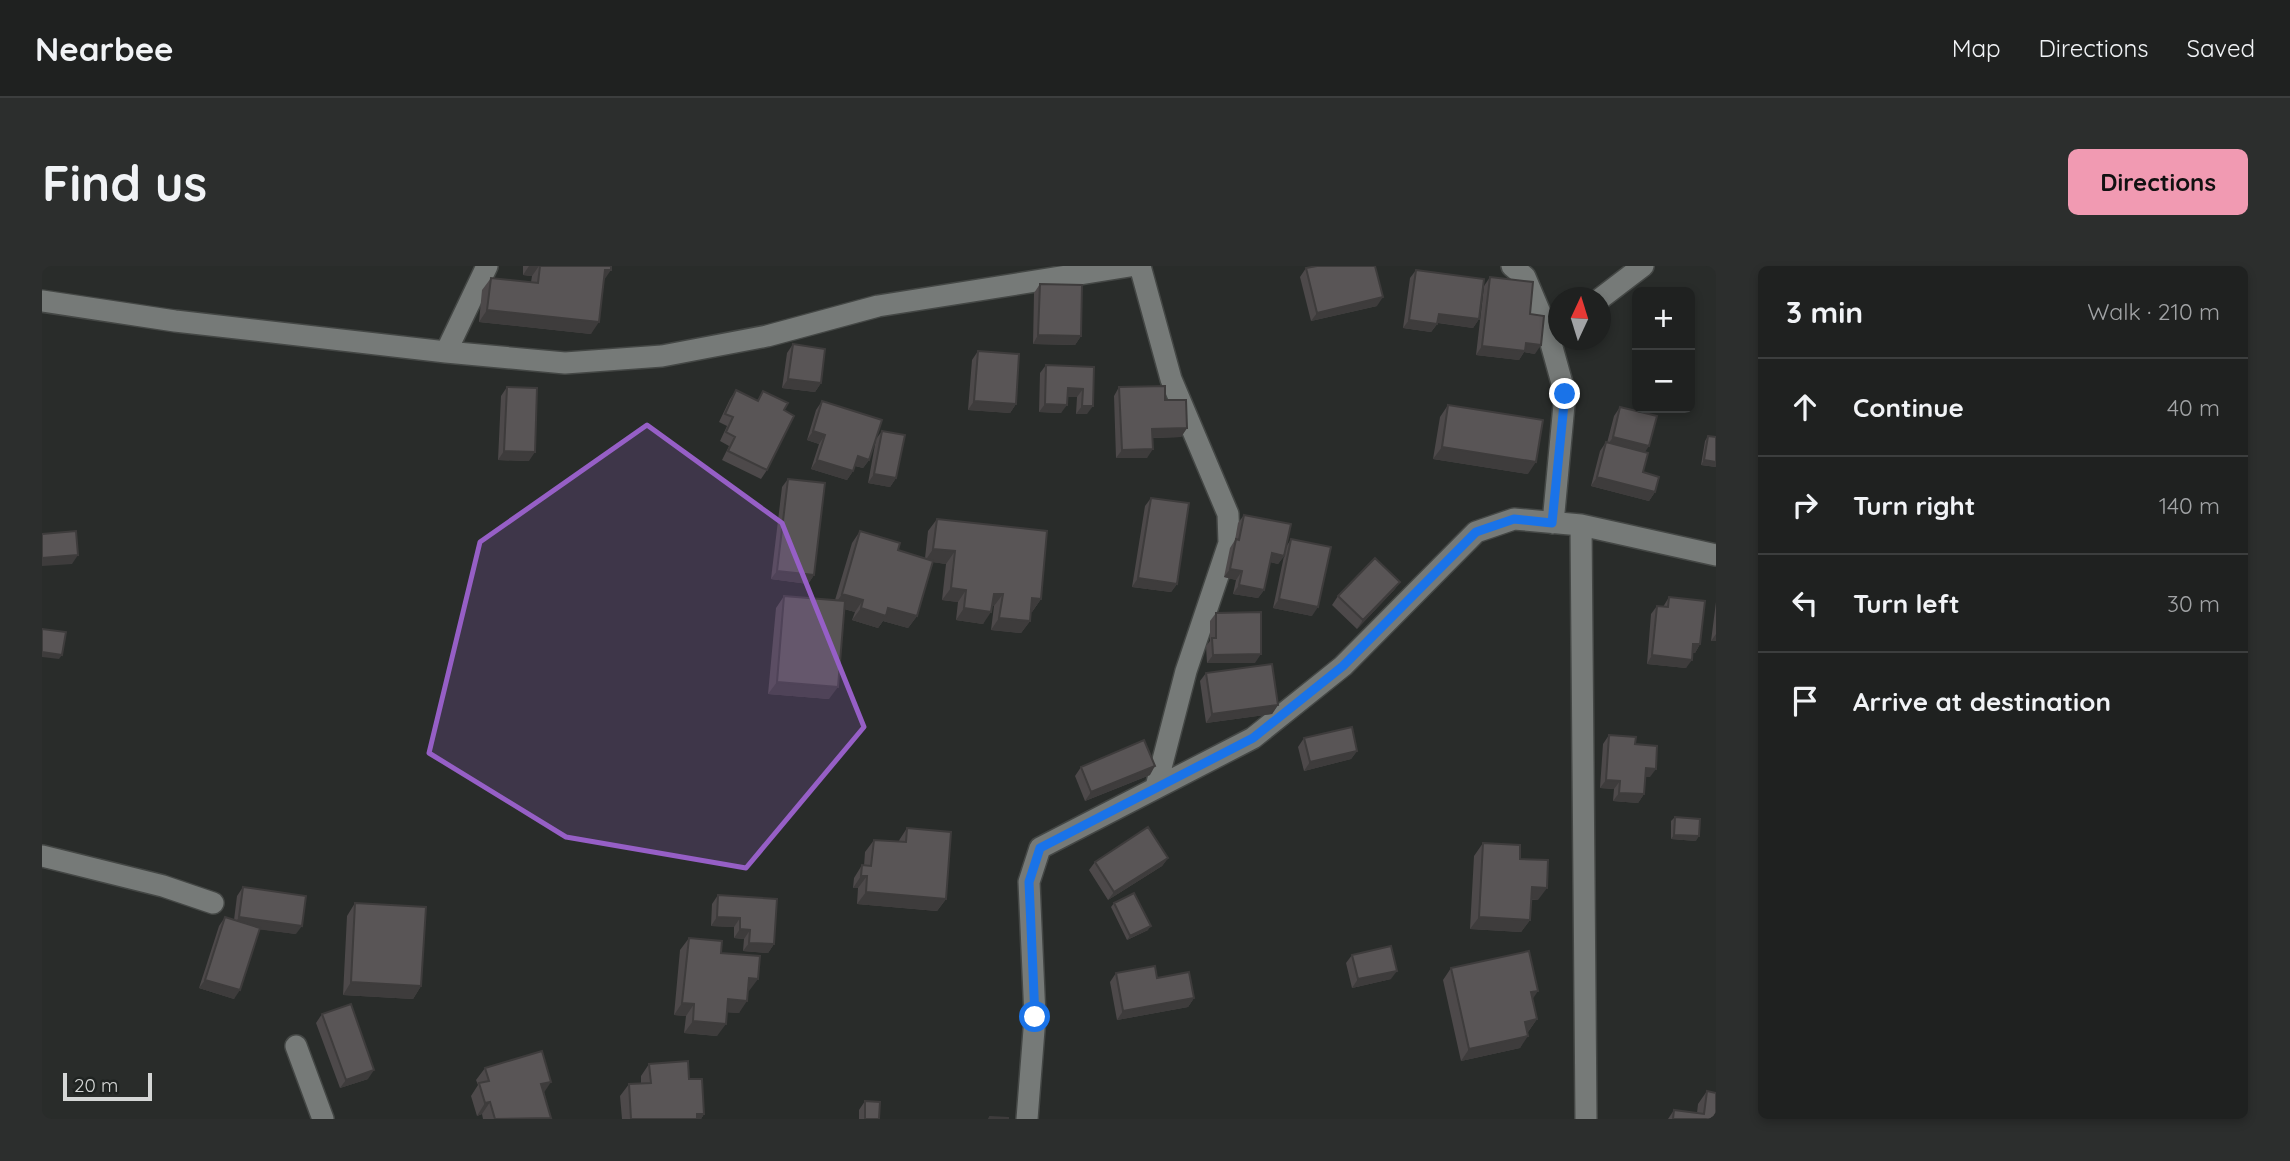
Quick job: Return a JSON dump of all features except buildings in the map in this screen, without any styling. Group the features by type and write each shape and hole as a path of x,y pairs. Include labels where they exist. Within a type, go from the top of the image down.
{"street":[{"path":"446,352 487,266"},
{"path":"42,302 175,321 565,363 662,356 767,335 878,306 1130,266"},
{"path":"1140,266 1171,379 1219,489 1229,524 1229,543 1186,671 1156,787"},
{"path":"1512,266 1525,277 1548,317"},
{"path":"1611,290 1643,266"},
{"path":"1552,523 1565,394 1557,350"},
{"path":"1027,1119 1035,1017 1029,882 1040,848 1253,738 1343,666 1476,532 1514,519 1581,525 1716,555"},
{"path":"1581,525 1586,1119"},
{"path":"42,856 163,886 213,903"},
{"path":"296,1046 323,1119"}],"highlighted area":[{"path":"647,425 782,523 864,727 746,868 566,837 429,753 480,542"}],"route":[{"path":"1035,1017 1029,882 1040,848 1253,738 1343,666 1476,532 1514,519 1552,523 1565,394"}]}
